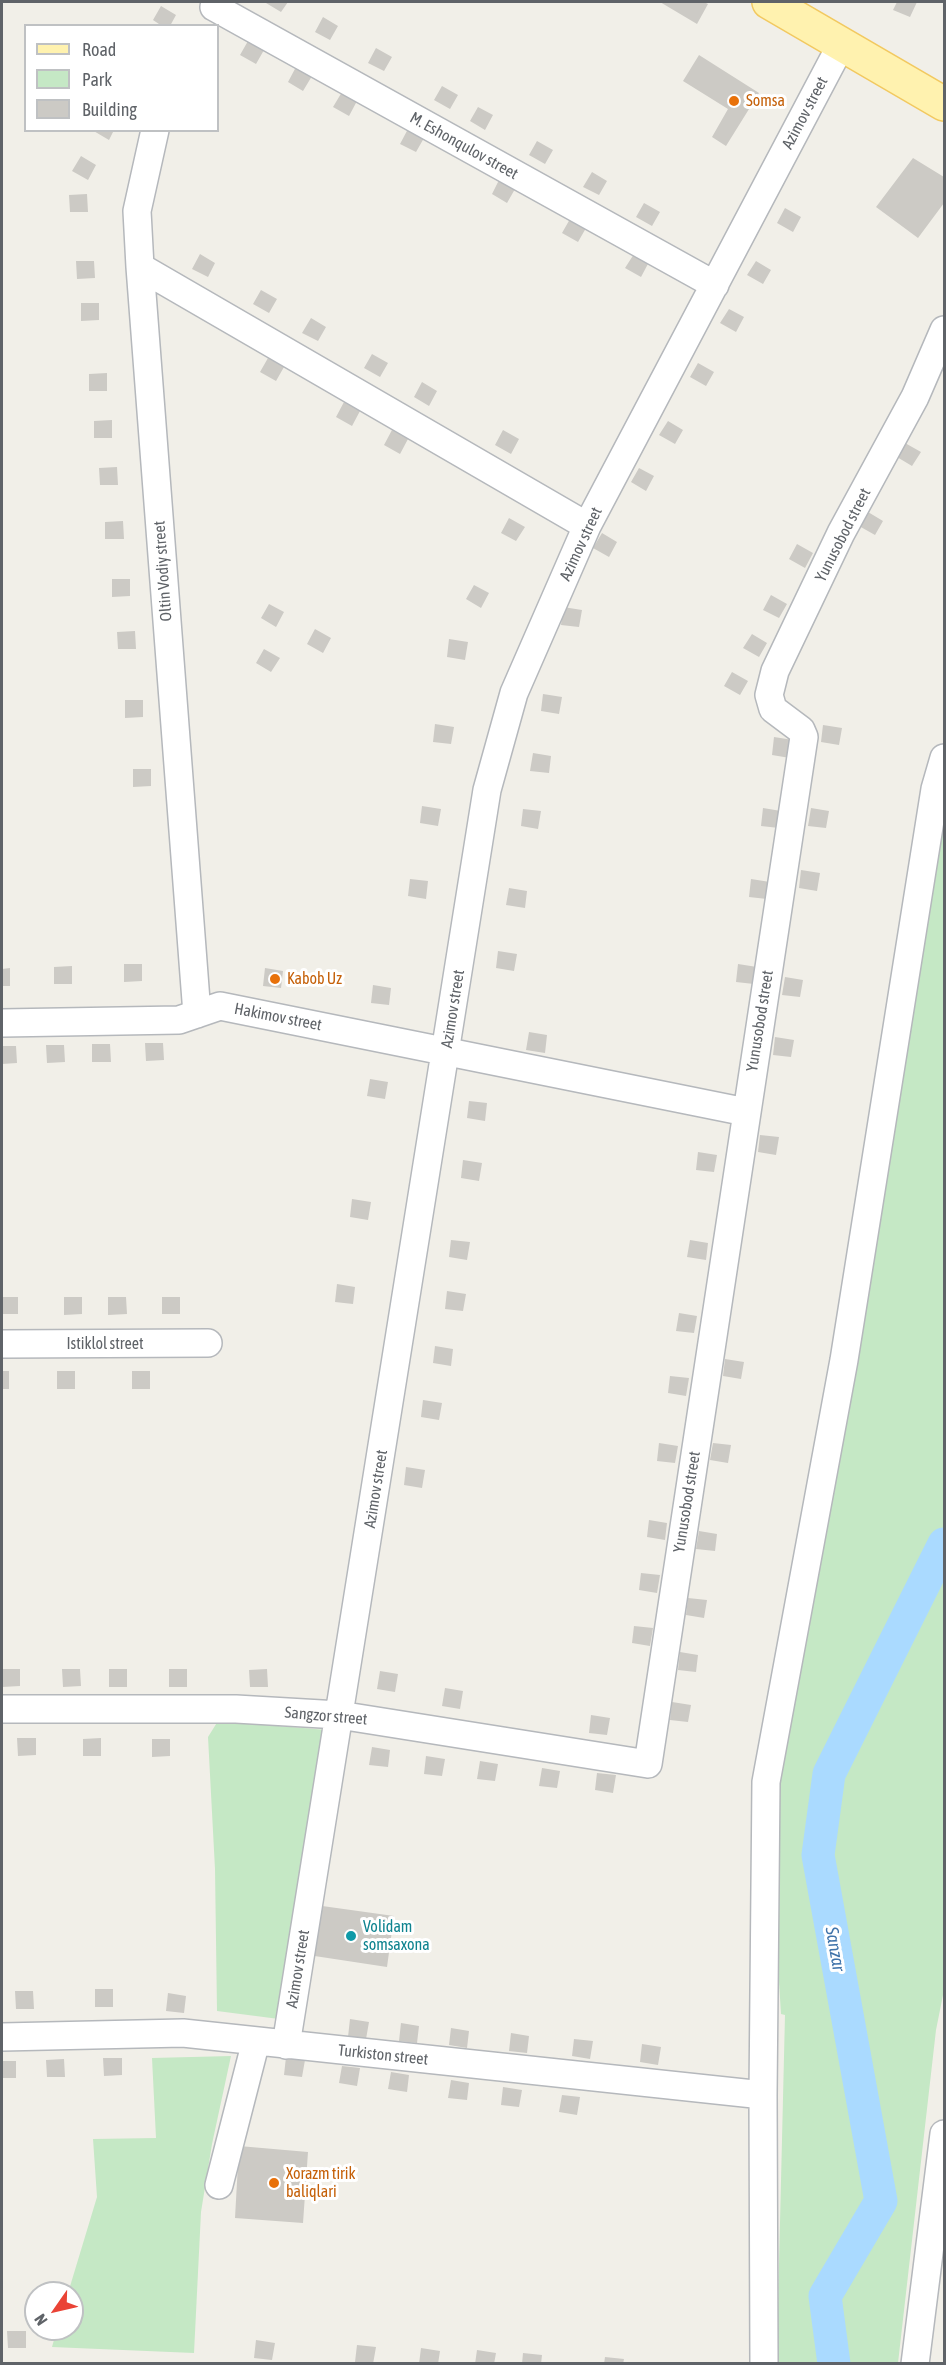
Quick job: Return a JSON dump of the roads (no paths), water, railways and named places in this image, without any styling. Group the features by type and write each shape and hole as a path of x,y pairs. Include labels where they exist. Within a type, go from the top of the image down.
{"main road":[{"path":"769,2 945,104"}],"street":[{"name":"M. Eshonqulov street","path":"212,12 715,285"},
{"name":"Azimov street","path":"286,2044 487,790 514,693 587,526 841,45"},
{"name":"Oltin Vodiy street","path":"155,132 137,210 198,1014"},
{"path":"140,267 587,526"},
{"name":"Yunusobod street","path":"648,1764 804,737 801,730 773,709 769,695 776,671 786,650 842,534 915,397 945,330"},
{"path":"764,2364 763,2095 766,1782 844,1359 933,801 945,758"},
{"name":"Hakimov street","path":"2,1023 179,1020 220,1006 746,1112"},
{"name":"Istiklol street","path":"2,1344 208,1343"},
{"name":"Sangzor street","path":"2,1709 236,1709 339,1714 648,1764"},
{"name":"Turkiston street","path":"2,2037 183,2033 763,2095"},
{"path":"219,2185 256,2042"},
{"path":"915,2364 945,2134"}],"waterway":[{"name":"Sanzar","path":"834,2364 825,2296 881,2201 818,1855 829,1774 944,1544"}],"place":[{"name":"Somsa","path":"734,101"},
{"name":"Kabob Uz","path":"275,979"},
{"name":"Volidam somsaxona","path":"351,1936"},
{"name":"Xorazm tirik baliqlari","path":"274,2183"}]}
